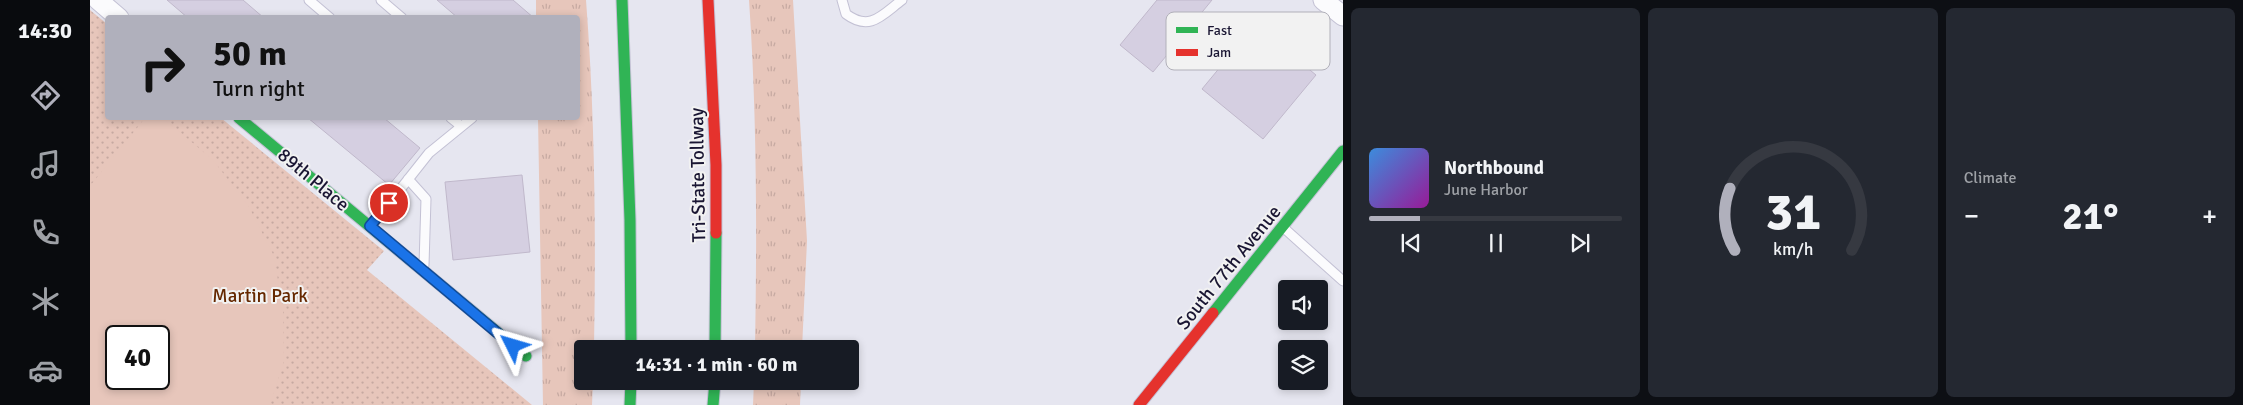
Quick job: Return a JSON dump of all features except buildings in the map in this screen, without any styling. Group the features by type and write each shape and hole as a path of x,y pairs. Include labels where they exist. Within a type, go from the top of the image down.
{"main road":[{"path":"622,0 630,220 631,340"},
{"name":"Tri-State Tollway","path":"708,0 716,165 715,340"},
{"name":"89th Place","path":"241,120 526,356"},
{"name":"South 77th Avenue","path":"1139,405 1283,228 1343,150"},
{"path":"630,405 631,390"},
{"path":"713,405 714,390"}],"street":[{"path":"98,0 116,15"},
{"path":"1323,0 1343,16"}],"lane":[{"path":"309,0 326,15"},
{"path":"381,0 398,15"},
{"path":"842,0 846,14 861,23 869,23 902,0"},
{"path":"454,120 461,126"},
{"path":"370,226 429,153 469,120"},
{"path":"408,180 426,199 423,271"},
{"path":"1283,228 1343,281"}],"green space":[{"path":"536,0 586,0 593,131 594,340 574,340 574,390 593,390 592,405 543,405 538,120 580,120 580,15 536,15"},
{"path":"749,0 793,0 807,241 802,340 755,340 756,175 754,87"},
{"name":"Martin Park","path":"90,10 105,22 105,120 223,120 384,251 367,270 532,405 90,405"},
{"path":"143,120 165,120 213,160 249,207 274,256 283,311 284,361 270,405 90,405 90,186"},
{"path":"754,390 801,390 800,405 753,405"}],"traffic: fast":[{"path":"622,0 630,220 631,340"},
{"path":"241,120 526,356"},
{"path":"1213,313 1343,151"},
{"path":"715,340 716,233"},
{"path":"630,405 631,390"},
{"path":"713,405 714,390"}],"traffic: jam":[{"path":"708,0 716,165 716,233"},
{"path":"1139,405 1213,313"}],"route":[{"path":"389,203 370,226 513,346"}]}
